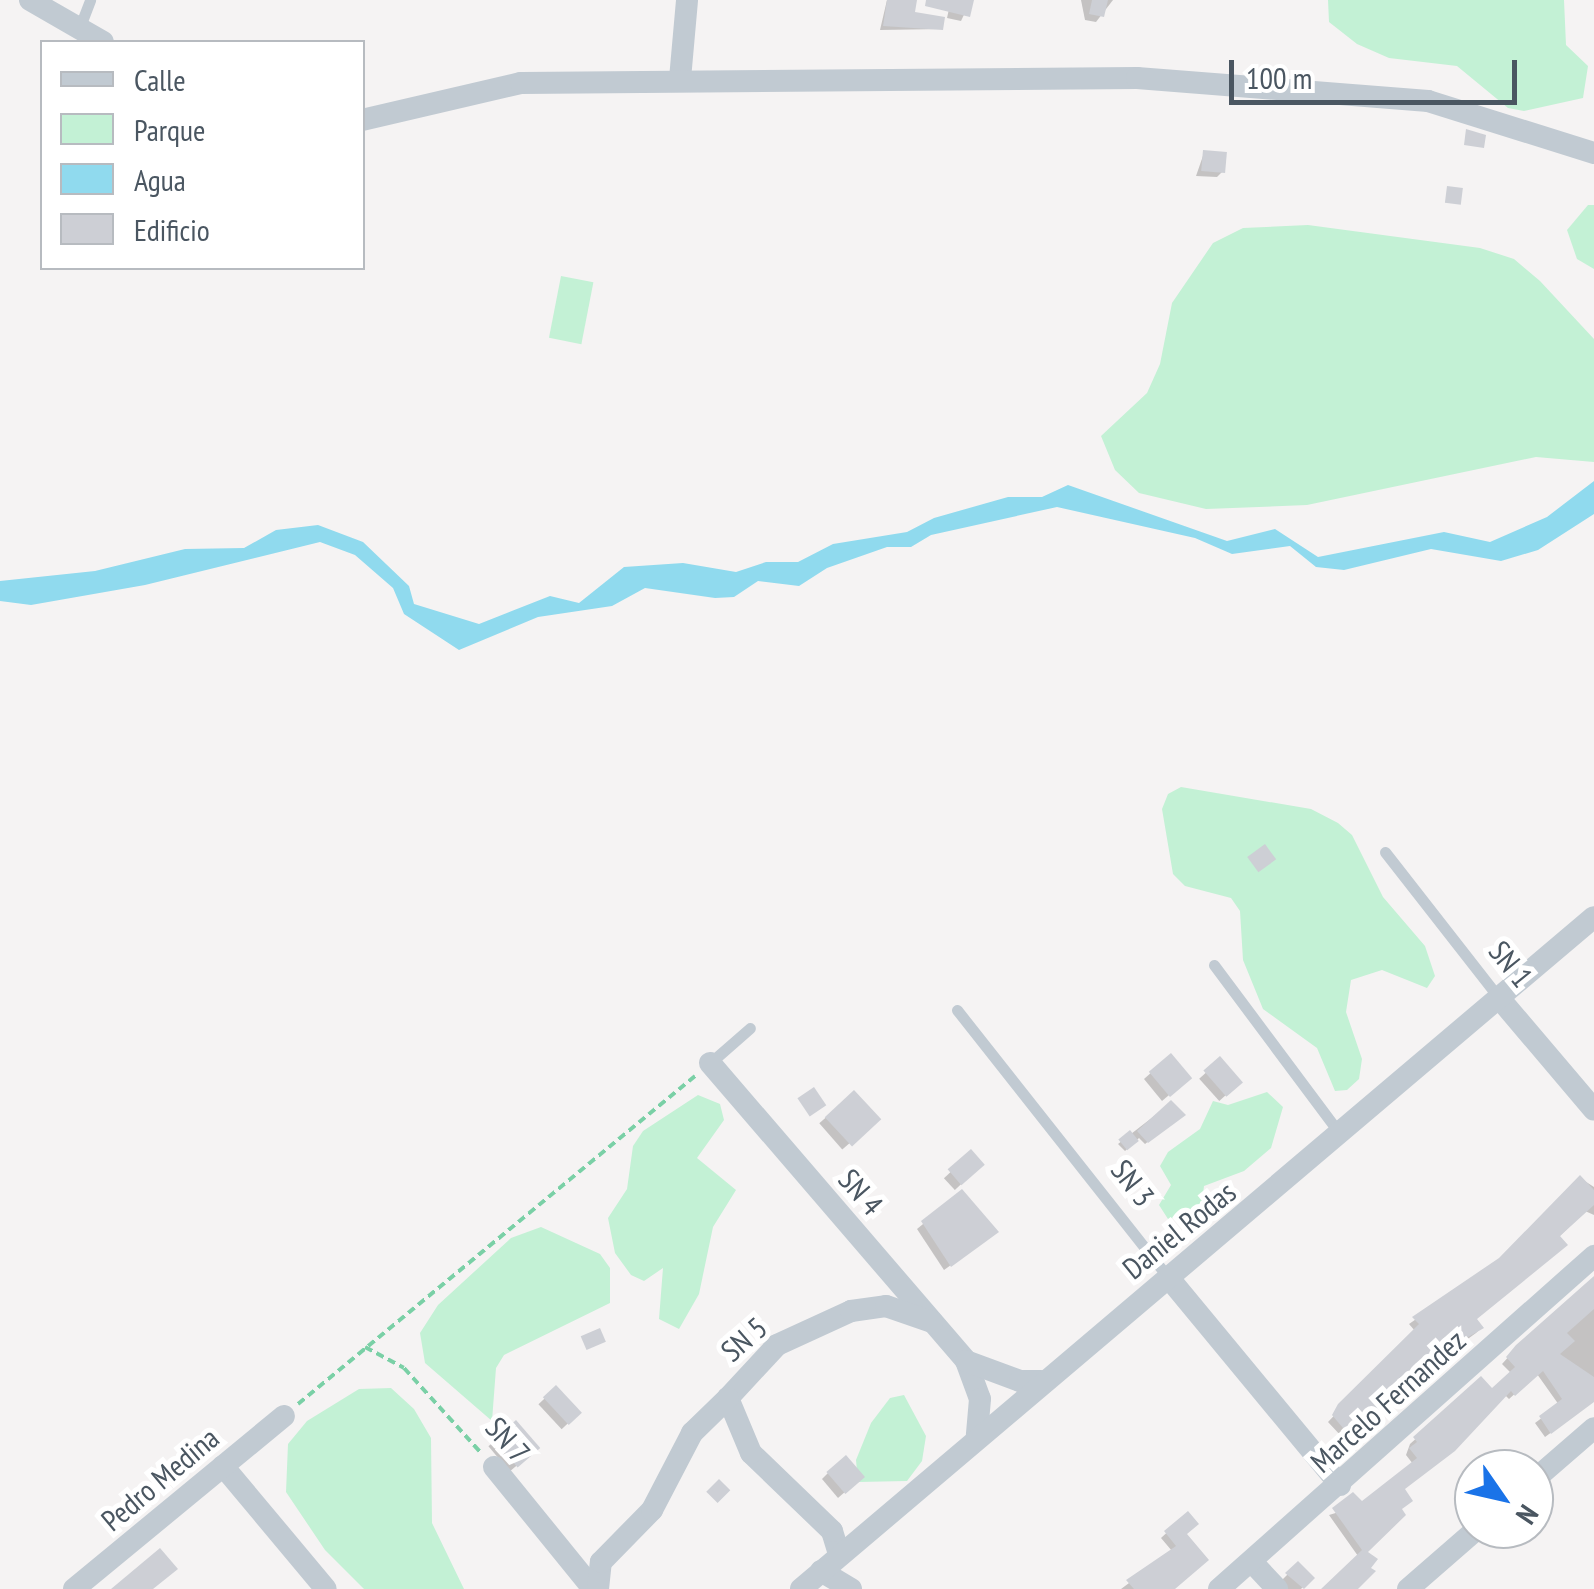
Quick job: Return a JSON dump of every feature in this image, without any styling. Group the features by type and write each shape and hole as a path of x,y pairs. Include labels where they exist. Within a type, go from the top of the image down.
{"street":[{"path":"30,0 99,40"},
{"path":"680,79 687,0"},
{"path":"365,119 521,83 1136,78 1365,92 1453,107 1594,152"},
{"name":"Daniel Rodas","path":"801,1589 977,1435 1342,1136 1594,917"},
{"name":"SN 1","path":"1500,999 1594,1110"},
{"name":"SN 4","path":"710,1063 966,1360 980,1398 977,1435"},
{"name":"Marcelo Fernandez","path":"1220,1589 1594,1256"},
{"name":"SN 3","path":"1168,1277 1340,1484"},
{"name":"SN 5","path":"852,1589 830,1563 832,1531 752,1452 728,1398 777,1345 851,1310 886,1306 934,1323"},
{"name":"SN 4","path":"966,1360 1020,1381 1041,1382"},
{"path":"596,1589 601,1562 652,1510 692,1433 728,1398"},
{"name":"Pedro Medina","path":"74,1589 284,1416"},
{"path":"1554,1463 1594,1428"},
{"path":"223,1466 326,1589"},
{"name":"SN 7","path":"494,1468 596,1589"},
{"path":"1408,1589 1454,1549"},
{"path":"1252,1562 1277,1589"}],"lane":[{"path":"80,29 90,0"},
{"name":"SN 1","path":"1385,852 1500,999"},
{"path":"1214,965 1342,1136"},
{"name":"SN 3","path":"957,1010 1168,1277"},
{"path":"710,1063 750,1028"}],"path":[{"path":"284,1416 710,1063"},
{"name":"SN 7","path":"365,1347 404,1368 494,1468"}],"green space":[{"path":"1328,0 1564,0 1566,45 1588,66 1583,98 1524,111 1508,108 1457,66 1389,58 1357,44 1329,22"},
{"path":"1588,205 1594,205 1594,269 1577,259 1567,230"},
{"path":"1308,225 1480,248 1514,259 1594,339 1594,462 1536,457 1307,505 1206,509 1139,493 1115,470 1101,436 1147,393 1160,364 1172,303 1213,243 1243,228"},
{"path":"561,276 593,282 581,344 549,338"},
{"path":"1181,787 1311,809 1338,823 1352,835 1383,897 1425,946 1435,976 1427,988 1382,970 1351,980 1346,1012 1362,1059 1359,1079 1347,1090 1335,1091 1317,1048 1263,1009 1243,960 1240,911 1231,898 1185,886 1173,874 1162,809 1168,794"},
{"path":"1267,1092 1283,1107 1271,1148 1244,1171 1204,1186 1200,1220 1192,1214 1168,1219 1159,1205 1171,1185 1160,1166 1168,1152 1200,1129 1213,1101 1228,1105"},
{"path":"698,1095 720,1104 724,1120 697,1158 736,1190 713,1227 699,1294 679,1329 659,1319 663,1268 644,1281 631,1275 615,1253 608,1218 627,1189 633,1146 643,1131"},
{"path":"541,1227 600,1254 610,1268 610,1303 504,1355 496,1368 492,1421 425,1363 420,1333 438,1305 511,1238"},
{"path":"391,1388 414,1409 431,1438 432,1523 464,1589 364,1589 325,1550 286,1492 288,1444 307,1421 359,1389"},
{"path":"904,1395 926,1436 922,1461 907,1481 858,1482 856,1460 871,1423 890,1398"}],"water":[{"path":"1594,481 1594,514 1538,550 1501,561 1431,549 1344,570 1316,567 1290,546 1232,554 1195,538 1057,507 931,535 911,547 887,547 827,568 799,586 758,581 734,597 715,598 645,588 612,606 538,617 459,650 404,614 393,588 355,555 320,542 145,585 31,605 0,601 0,581 95,571 185,549 244,548 276,530 318,525 363,542 409,586 414,604 479,624 550,596 579,603 624,567 683,563 736,572 766,562 798,562 833,544 907,532 934,518 1008,497 1042,497 1068,485 1227,541 1275,529 1318,557 1444,532 1490,542 1547,517"}],"building":[{"path":"887,0 917,0 915,12 945,17 943,30 883,26"},
{"path":"926,0 974,0 970,17 925,6"},
{"path":"1092,0 1108,0 1104,17 1089,14"},
{"path":"1466,129 1486,135 1484,148 1464,145"},
{"path":"1203,150 1227,152 1225,173 1201,171"},
{"path":"1447,186 1463,188 1461,205 1445,203"},
{"path":"1265,844 1276,859 1258,872 1247,857"},
{"path":"1171,1053 1192,1078 1170,1097 1149,1072"},
{"path":"1220,1056 1243,1082 1226,1097 1203,1070"},
{"path":"814,1087 826,1105 810,1116 797,1098"},
{"path":"854,1090 881,1119 852,1147 825,1117"},
{"path":"1171,1100 1186,1115 1148,1143 1137,1131"},
{"path":"1130,1130 1139,1141 1127,1150 1118,1139"},
{"path":"971,1149 985,1165 961,1185 948,1169"},
{"path":"1580,1175 1594,1190 1594,1205 1560,1236 1568,1245 1477,1319 1484,1328 1447,1349 1361,1430 1357,1426 1348,1434 1332,1415 1338,1404 1419,1324 1412,1317 1499,1258"},
{"path":"962,1189 999,1232 951,1267 921,1221"},
{"path":"1594,1276 1594,1309 1567,1333 1575,1341 1560,1354 1594,1377 1594,1402 1551,1434 1539,1416 1562,1399 1543,1371 1515,1396 1511,1391 1454,1452 1405,1489 1413,1501 1402,1509 1406,1515 1368,1552 1378,1559 1371,1568 1376,1571 1358,1589 1321,1589 1362,1550 1332,1508 1353,1492 1362,1501 1417,1458 1409,1448 1417,1442 1413,1437 1481,1376 1492,1388 1515,1367 1506,1357"},
{"path":"600,1328 606,1342 587,1350 581,1336"},
{"path":"556,1385 582,1413 569,1425 543,1397"},
{"path":"516,1420 540,1448 518,1468 493,1440"},
{"path":"846,1455 865,1477 845,1494 826,1472"},
{"path":"719,1479 730,1490 718,1503 706,1492"},
{"path":"1188,1511 1199,1524 1187,1534 1209,1560 1175,1589 1134,1589 1126,1580 1176,1546 1164,1531"},
{"path":"160,1548 178,1569 153,1589 111,1589"},
{"path":"1298,1561 1315,1578 1304,1589 1285,1573"}]}
